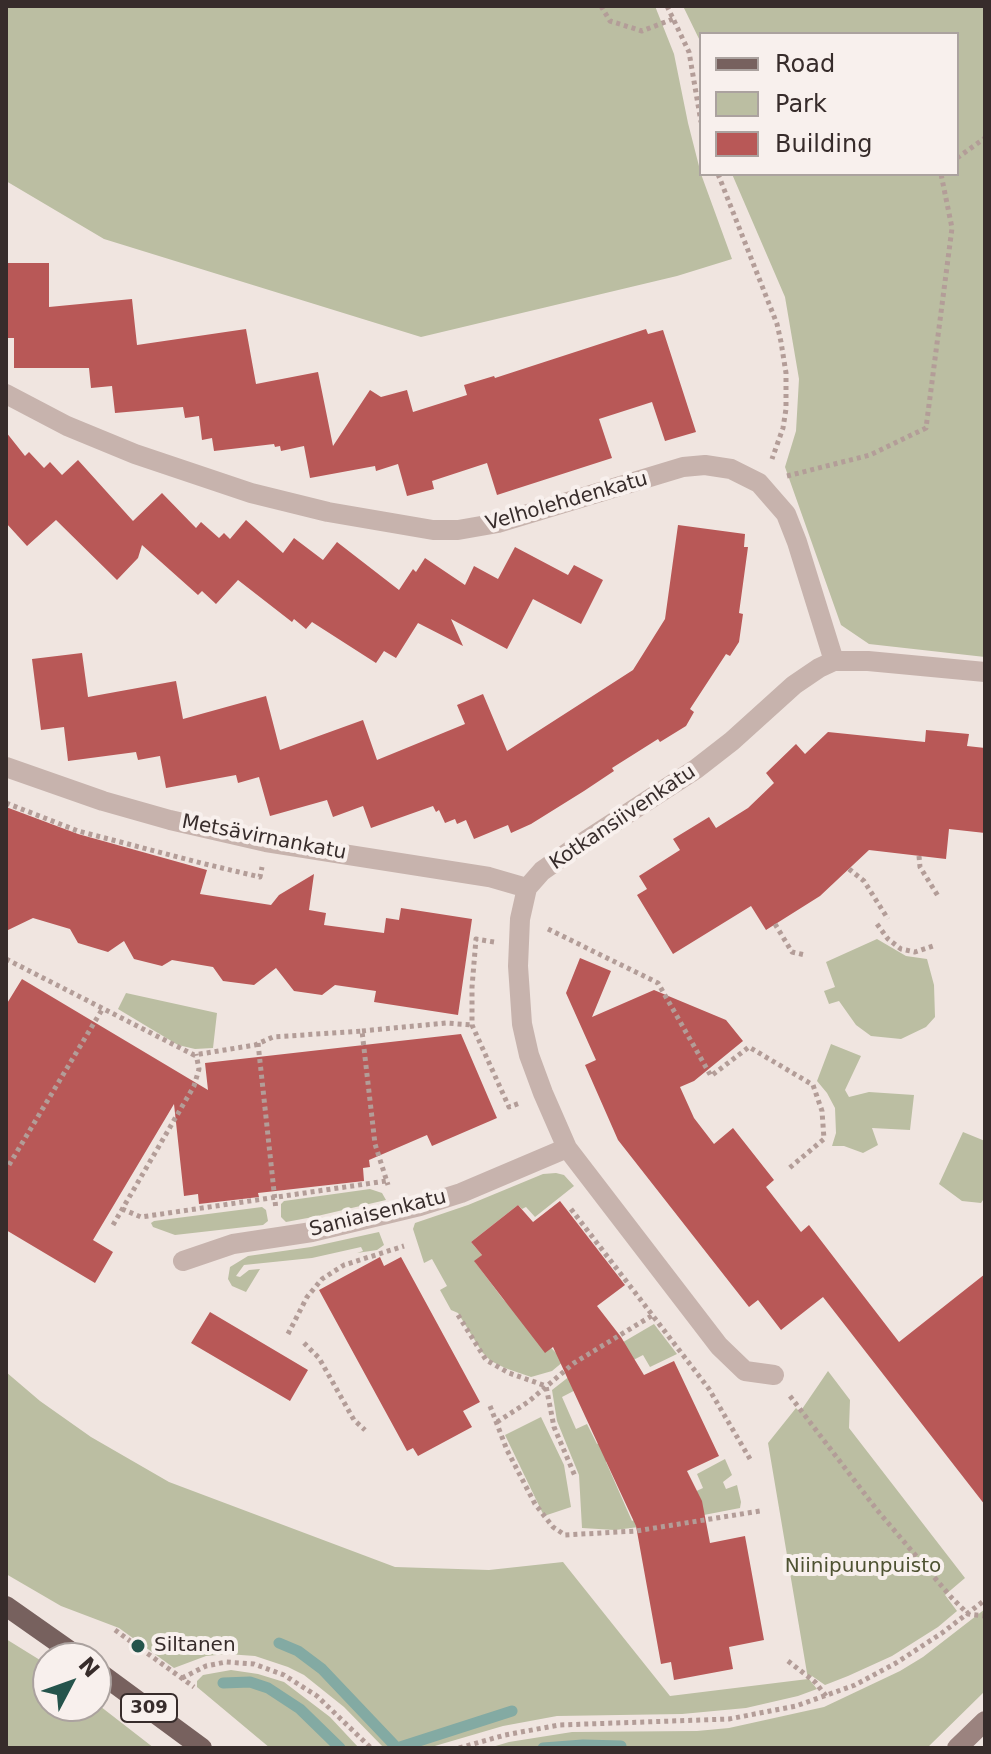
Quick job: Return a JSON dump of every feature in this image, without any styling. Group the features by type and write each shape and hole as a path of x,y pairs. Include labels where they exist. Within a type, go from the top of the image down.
{"main road":[{"path":"6,1606 57,1642"},
{"name":"309","path":"112,1682 202,1748"},
{"path":"957,1748 985,1721"}],"street":[{"name":"Velholehdenkatu","path":"6,394 67,426 251,493 328,512 433,530 458,530 510,520 683,467 705,465 731,469 759,483 786,514 834,661"},
{"path":"834,661 868,661 985,672"},
{"name":"Kotkansiivenkatu","path":"527,888 542,871 573,849 696,769 794,685 834,661"},
{"name":"Metsävirnankatu","path":"6,767 103,801 211,830 266,842 489,877 527,888"},
{"path":"527,888 520,919 518,966 522,1024 529,1055 567,1148 719,1346 745,1371 774,1375"},
{"name":"Saniaisenkatu","path":"183,1261 233,1244 343,1226 401,1211 461,1193 567,1148"}],"path":[{"path":"601,6 610,21 642,31 673,19"},
{"path":"667,6 689,52 699,110"},
{"path":"959,157 985,138"},
{"path":"719,176 777,324 786,373 783,428 759,483"},
{"path":"759,483 870,455 926,428 952,228 941,176"},
{"path":"6,803 78,831 260,877"},
{"path":"919,856 920,867 938,896"},
{"path":"849,869 864,881 888,919"},
{"path":"775,924 792,952 805,955"},
{"path":"877,924 888,939 901,949 915,952 933,946"},
{"path":"542,940 543,926 658,983 711,1076 749,1047 813,1085 822,1111 824,1139 787,1170"},
{"path":"6,959 177,1048 196,1054 258,1043 273,1037 446,1023 472,1025"},
{"path":"9,1165 103,1008"},
{"path":"362,1031 375,1144 386,1181 401,1211"},
{"path":"258,1043 279,1237"},
{"path":"113,1225 194,1086 199,1069 196,1054"},
{"path":"122,1209 141,1217 386,1181"},
{"path":"571,1209 709,1389 750,1459"},
{"path":"288,1334 307,1297 322,1279 344,1265 404,1246"},
{"path":"458,1315 486,1360 509,1373 546,1386"},
{"path":"497,1422 528,1402 574,1363 653,1315"},
{"path":"304,1343 319,1358 354,1420 365,1430"},
{"path":"774,1375 877,1510 968,1614 985,1616"},
{"path":"546,1386 554,1427 575,1476"},
{"path":"490,1406 507,1450 535,1504 553,1527 565,1535 636,1531 760,1511"},
{"path":"459,1748 559,1725 729,1719 796,1706 826,1696 896,1663 985,1600"},
{"path":"115,1630 194,1687"},
{"path":"788,1661 815,1682 826,1696"},
{"path":"182,1678 216,1664 254,1664 284,1675 317,1696 371,1748"}],"green space":[{"path":"6,6 655,6 674,54 699,176 702,176 732,259 677,276 421,337 104,239 6,181"},
{"path":"683,6 985,6 985,657 869,644 841,625 785,467 796,431 799,379 785,297 733,176 959,176 959,32 699,32 699,39"},
{"path":"877,939 906,956 927,959 934,985 935,1017 926,1027 901,1039 871,1036 856,1025 839,1001 829,1004 824,991 835,987 826,962"},
{"path":"126,993 217,1013 213,1048 195,1049 178,1045 118,1009"},
{"path":"831,1044 861,1056 845,1090 849,1097 869,1092 914,1095 910,1130 872,1128 878,1145 863,1153 844,1146 832,1146 836,1133 835,1108 817,1081"},
{"path":"963,1132 985,1141 985,1197 981,1203 962,1201 939,1184"},
{"path":"543,1174 564,1175 574,1186 535,1217 526,1207 522,1209 518,1205 471,1242 482,1255 475,1262 503,1299 564,1361 552,1371 531,1377 491,1361 482,1352 440,1290 447,1286 432,1259 424,1263 413,1229 415,1223"},
{"path":"370,1189 382,1193 386,1200 286,1222 281,1217 284,1201"},
{"path":"262,1207 266,1210 268,1221 263,1225 175,1235 153,1227 151,1223 154,1221"},
{"path":"379,1232 384,1245 377,1250 357,1253 363,1251 361,1247 312,1258 244,1265 236,1276 260,1269 246,1292 232,1286 228,1279 230,1267 248,1256 311,1247"},
{"path":"654,1324 677,1354 650,1367 643,1355 562,1397 576,1429 587,1424 597,1444 606,1440 606,1462 632,1521 703,1488 697,1474 725,1459 732,1475 723,1482 726,1489 737,1485 740,1508 647,1526 615,1530 582,1528 579,1475 557,1421 552,1390 584,1365"},
{"name":"Niinipuunpuisto","path":"828,1371 850,1400 849,1428 965,1578 945,1595 957,1611 938,1627 892,1656 825,1685 812,1676 809,1679 817,1689 798,1696 746,1708 682,1714 557,1716 503,1726 428,1748 384,1748 344,1707 304,1675 288,1667 255,1656 227,1654 206,1656 174,1668 119,1628 61,1606 6,1574 6,1372 91,1437 169,1482 395,1567 489,1570 563,1562 670,1696 808,1679 768,1443 796,1408 800,1412"},
{"path":"541,1417 564,1465 571,1507 544,1516 505,1435"},
{"path":"985,1609 985,1691 927,1748 489,1748 572,1732 729,1728 824,1707 923,1657"},
{"path":"6,1639 32,1655 32,1722 112,1722 112,1715 154,1748 6,1748"},
{"path":"231,1670 284,1682 330,1717 359,1748 270,1748 197,1687 197,1681 203,1675"}],"building":[{"path":"6,263 49,263 49,307 132,299 137,345 246,329 256,384 318,372 333,446 370,390 381,397 407,390 413,412 467,395 464,385 495,378 646,329 648,334 663,330 696,432 665,441 652,402 599,419 612,458 497,495 487,463 432,481 434,489 407,496 398,464 376,471 375,466 310,478 304,446 281,451 280,446 275,447 274,444 214,451 212,438 202,440 199,416 185,418 183,407 115,413 112,386 91,388 89,368 14,368 14,338 6,338"},
{"path":"6,432 25,456 29,452 44,468 50,462 62,475 78,460 133,521 162,493 196,528 201,522 219,538 224,533 230,539 246,520 283,553 294,538 323,560 337,542 399,590 425,558 465,585 474,566 498,579 515,547 568,575 574,565 603,580 581,624 533,599 507,649 451,619 463,646 418,623 396,658 384,651 376,663 312,622 306,629 294,619 292,622 238,580 216,604 202,591 198,595 142,545 138,558 117,580 56,520 27,546 6,523"},
{"path":"678,525 745,534 744,547 748,547 739,613 743,614 739,642 730,656 726,654 690,709 694,712 686,726 660,742 658,739 612,768 614,771 584,791 511,833 508,825 474,839 466,820 457,824 455,819 445,823 439,810 436,812 433,806 371,828 363,806 333,817 327,800 270,816 259,777 238,783 236,775 166,788 160,756 138,760 136,752 68,761 64,727 41,730 32,659 82,653 88,697 176,681 183,719 266,696 280,750 363,720 377,760 465,724 457,705 483,694 507,751 633,670 665,619"},
{"path":"926,730 969,734 967,746 985,748 985,833 949,829 946,859 869,850 820,896 766,930 751,906 673,954 637,895 647,889 639,876 680,850 673,839 709,817 716,828 748,808 774,783 766,773 796,744 805,754 828,732 925,742"},
{"path":"6,807 78,834 207,870 200,894 271,905 279,895 314,874 309,910 326,913 324,925 384,933 386,918 399,920 401,908 472,919 458,1015 374,1002 376,991 335,985 322,995 294,991 276,968 254,985 223,981 213,967 172,960 162,966 134,959 124,941 108,952 78,943 70,929 33,918 6,931"},
{"path":"580,958 611,971 592,1017 654,990 726,1020 743,1041 694,1081 680,1087 694,1118 714,1144 733,1128 774,1180 766,1187 801,1232 809,1225 899,1342 985,1274 985,1505 823,1297 781,1330 758,1300 749,1307 618,1140 585,1065 596,1060 566,993"},
{"path":"22,979 208,1090 205,1063 461,1034 497,1118 432,1146 427,1135 369,1160 370,1167 363,1168 364,1181 258,1193 259,1197 199,1204 198,1194 184,1196 174,1104 93,1240 113,1252 95,1283 6,1230 6,1005"},
{"path":"560,1201 625,1285 597,1306 644,1375 674,1361 719,1456 687,1471 702,1501 710,1543 745,1536 764,1640 729,1647 733,1669 674,1680 671,1662 661,1664 636,1526 553,1347 545,1353 474,1261 482,1255 471,1242 518,1205 533,1222"},
{"path":"380,1257 384,1266 401,1257 480,1402 463,1411 472,1427 418,1456 413,1448 407,1451 319,1290"},
{"path":"210,1312 308,1370 290,1401 191,1343"}],"waterway":[{"path":"279,1643 298,1651 322,1669 397,1748 512,1711"},
{"path":"223,1683 250,1682 268,1688 300,1709 340,1748"},
{"path":"543,1748 621,1746"}],"place":[{"name":"Siltanen","path":"138,1646"}]}
